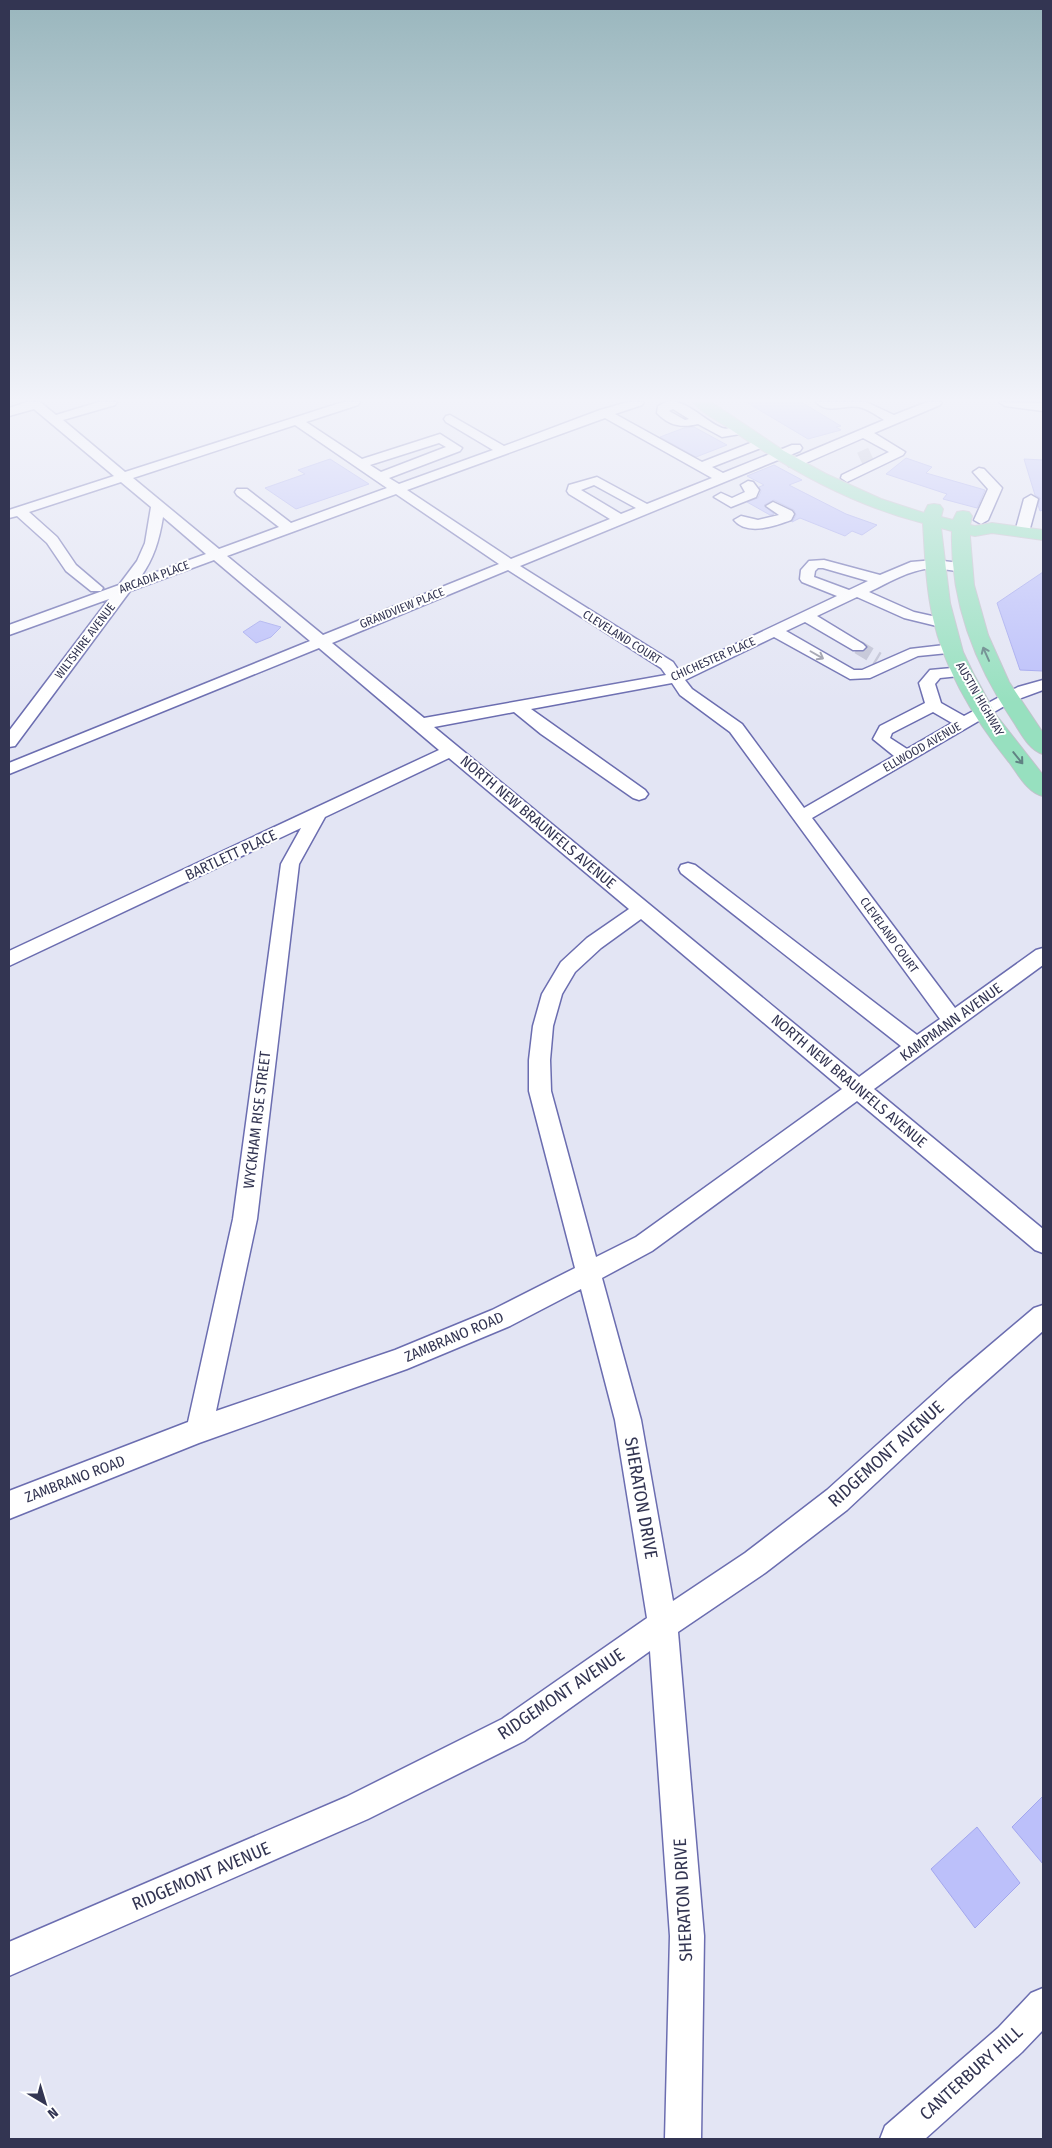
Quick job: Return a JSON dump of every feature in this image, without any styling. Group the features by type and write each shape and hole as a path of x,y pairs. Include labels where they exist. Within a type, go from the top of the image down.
{"main road":[{"path":"873,502 898,511 933,514 962,522 975,530 987,524 1043,535"},
{"path":"911,502 933,514"},
{"name":"AUSTIN HIGHWAY","path":"933,514 935,564 945,623 953,648 963,672 996,731 1043,788"},
{"name":"AUSTIN HIGHWAY","path":"962,522 963,566 968,603 976,628 1006,698 1043,747"}],"street":[{"path":"14,512 45,502"},
{"name":"NORTH NEW BRAUNFELS AVENUE","path":"154,502 1043,1243"},
{"path":"255,502 289,528"},
{"name":"ARCADIA PLACE","path":"9,630 360,502"},
{"name":"CLEVELAND COURT","path":"416,502 508,564 667,665 686,692 736,728 953,1021"},
{"path":"593,502 614,515"},
{"path":"634,502 639,505"},
{"name":"GRANDVIEW PLACE","path":"9,769 508,564 614,515 647,502"},
{"path":"987,524 992,502"},
{"path":"1022,532 1030,502"},
{"name":"WILTSHIRE AVENUE","path":"9,742 144,562 152,542 158,506"},
{"path":"741,520 749,524 760,525 773,523 786,517 787,514 773,506"},
{"path":"14,512 60,550 71,568 96,588"},
{"path":"881,580 824,564 814,564 808,570 807,579 909,615 945,623"},
{"name":"CHICHESTER PLACE","path":"421,724 676,678 911,566 935,564 963,566"},
{"path":"806,616 858,647"},
{"path":"775,630 850,674 864,675 899,658 925,650 953,648"},
{"path":"878,659 899,658"},
{"path":"963,672 936,673 927,683 934,705 963,724"},
{"name":"ELLWOOD AVENUE","path":"802,816 1006,698 1024,690 1043,685"},
{"path":"906,756 880,739 886,730 934,705"},
{"path":"518,707 546,730 639,794"},
{"name":"BARTLETT PLACE","path":"9,959 452,750"},
{"name":"WYCKHAM RISE STREET","path":"199,1430 245,1219 290,864 318,814"},
{"path":"688,869 917,1047"},
{"name":"SHERATON DRIVE","path":"643,909 612,928 567,968 553,991 538,1061 540,1091 628,1420 663,1626 687,1936 683,2139"},
{"name":"KAMPMANN AVENUE","path":"859,1089 1043,956"},
{"name":"ZAMBRANO ROAD","path":"9,1505 199,1430 398,1361 500,1318 644,1244 859,1089"},
{"name":"RIDGEMONT AVENUE","path":"9,1959 357,1808 512,1730 714,1589 755,1563 837,1500 958,1389 1043,1316"},
{"name":"CANTERBURY HILL","path":"898,2139 1010,2040 1043,2004"}],"building":[{"path":"286,502 316,502 296,509"},
{"path":"747,502 770,502 764,505 774,514 770,515"},
{"path":"778,502 823,502 846,514 877,525 862,535 852,531 845,536 800,518 792,522 796,515 794,510"},
{"path":"955,502 980,502 977,508"},
{"path":"1039,502 1043,502 1043,510 1040,511"},
{"path":"1043,572 1043,671 1020,670 997,603"},
{"path":"260,621 281,627 271,637 256,643 243,632"},
{"path":"1043,1796 1043,1864 1012,1827"},
{"path":"977,1827 1020,1883 975,1928 931,1869"}],"tunnel":[{"path":"858,647 878,659"}]}
